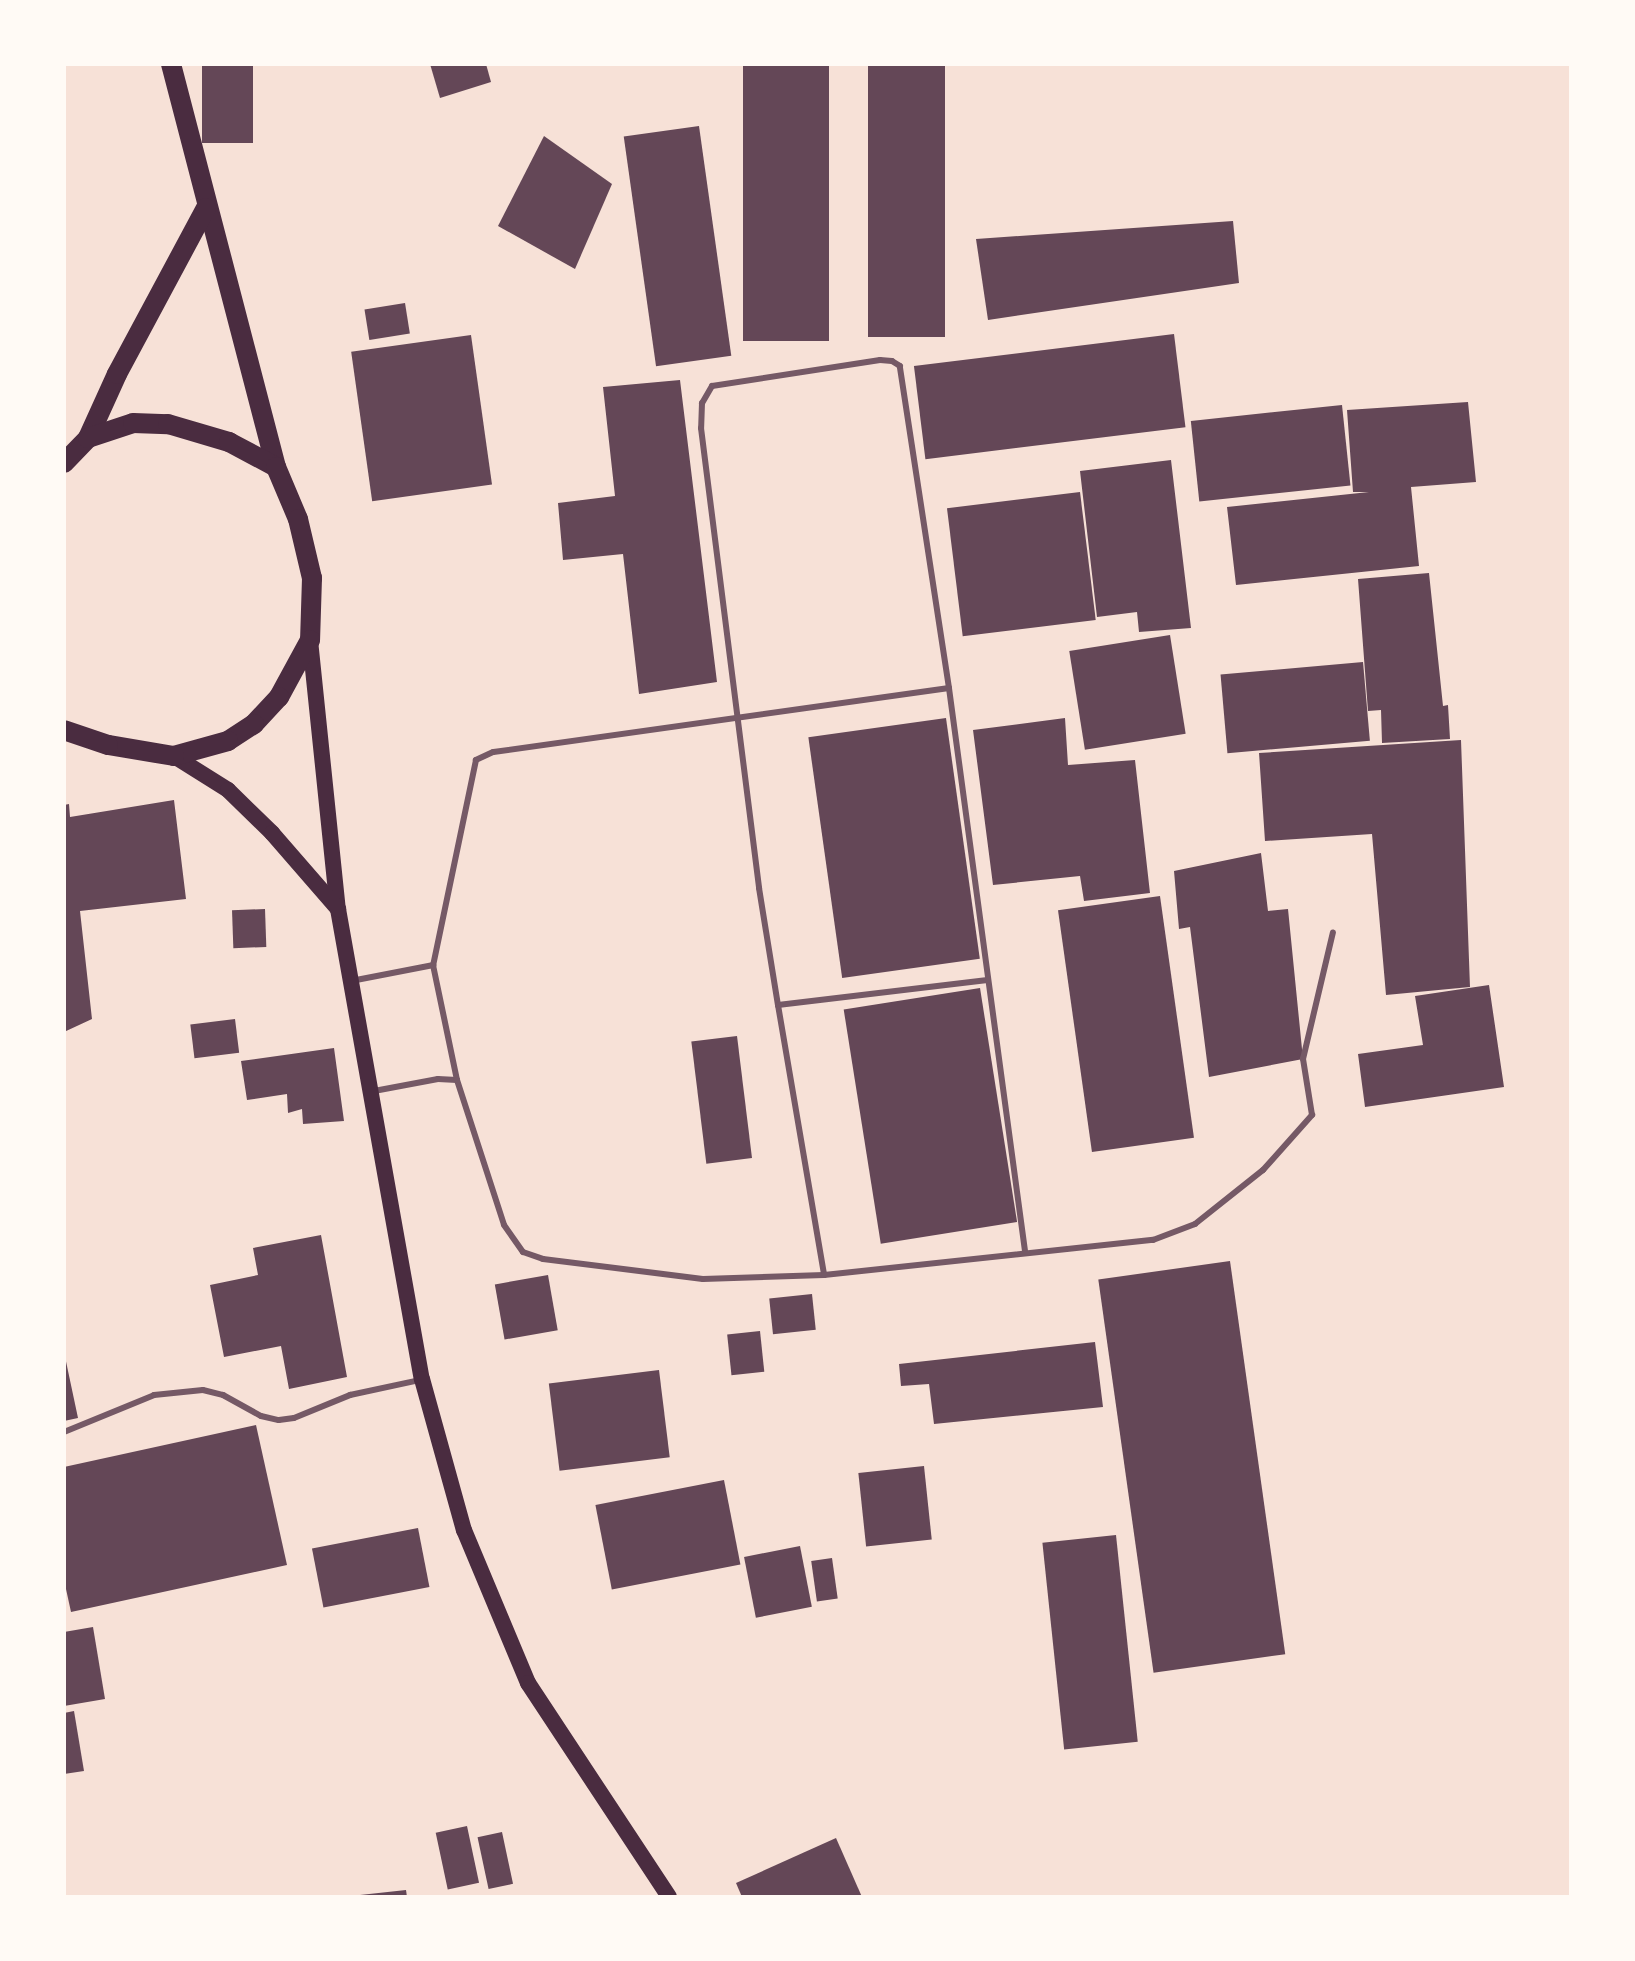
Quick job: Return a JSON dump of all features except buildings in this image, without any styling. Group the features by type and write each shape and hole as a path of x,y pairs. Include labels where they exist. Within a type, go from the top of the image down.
{"main road":[{"path":"171,64 206,208 276,467 298,519 312,578 310,640 338,909 422,1379 464,1530 528,1683 669,1897"},
{"path":"64,463 88,438 117,374 206,208"},
{"path":"88,438 133,423 168,424 229,442 276,467"},
{"path":"174,756 228,741 254,724 279,697 310,640"},
{"path":"64,730 108,745 174,756 228,790 272,833 338,909"}],"lane":[{"path":"824,1275 778,1005 737,717 701,428 705,393 712,386 880,360 892,361 903,370 1025,1251"},
{"path":"949,688 493,752 476,760 433,965 457,1080 504,1225 523,1252 543,1259 703,1279 824,1275 1025,1251 1153,1240 1195,1224 1263,1170 1312,1115 1303,1059 1333,932"},
{"path":"351,981 433,965"},
{"path":"778,1005 988,980"},
{"path":"370,1092 438,1079 457,1080"},
{"path":"64,1432 154,1395 203,1390 223,1395 261,1416 279,1420 294,1418 350,1395 422,1379"}]}
